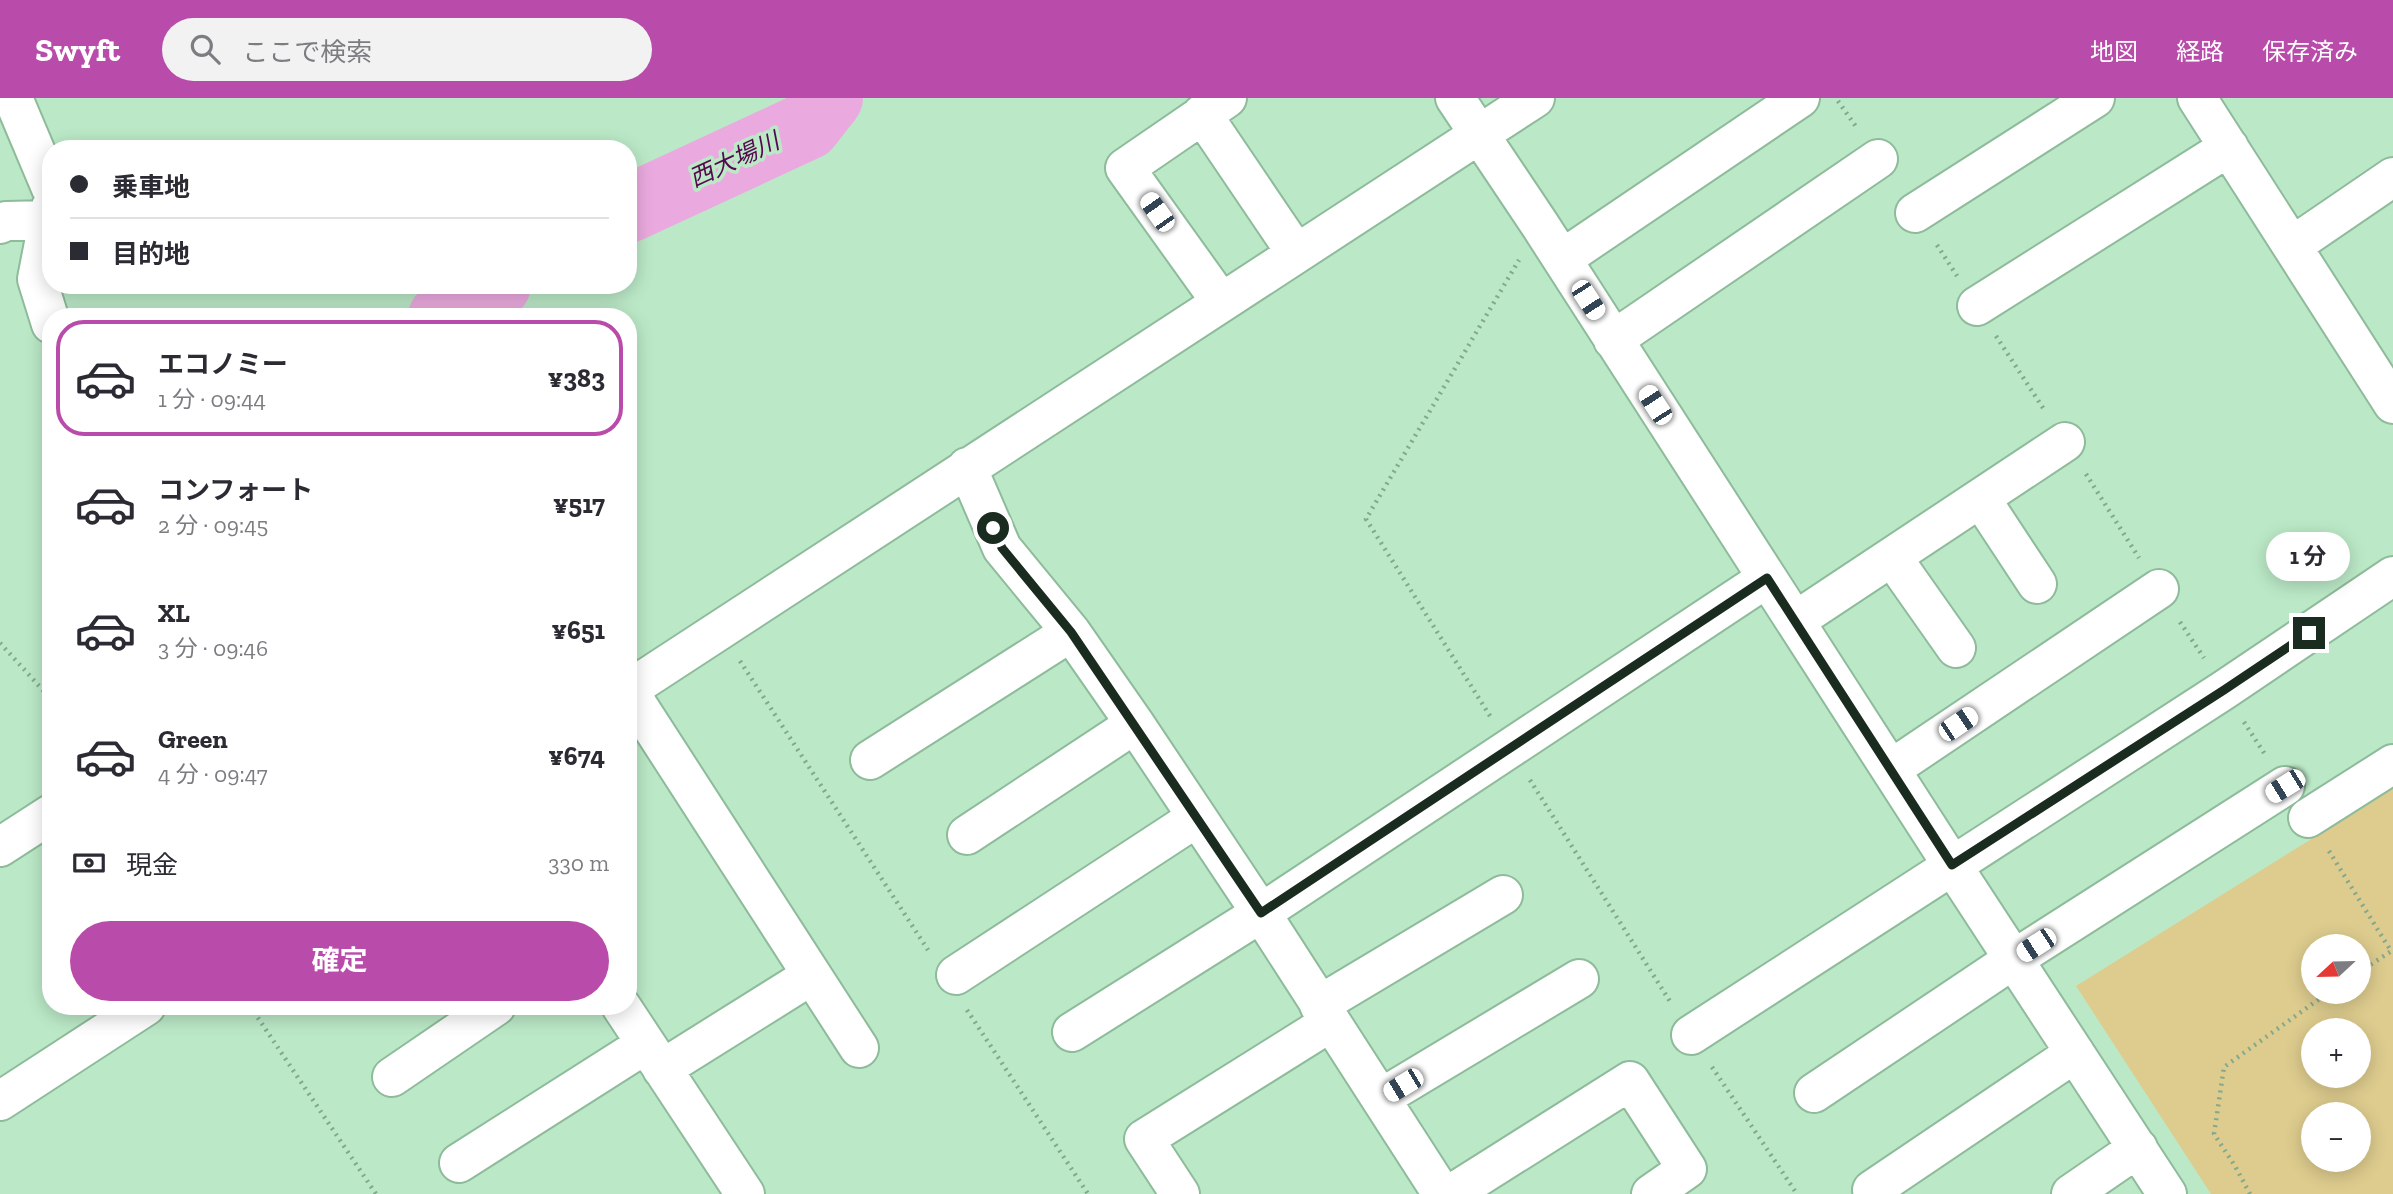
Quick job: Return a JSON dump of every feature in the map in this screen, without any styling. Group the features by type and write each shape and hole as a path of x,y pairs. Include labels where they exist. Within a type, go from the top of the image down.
{"street":[{"path":"13,98 42,182"},
{"path":"1455,98 2167,1194"},
{"path":"637,684 1535,98"},
{"path":"1562,259 1800,98"},
{"path":"1915,213 2095,98"},
{"path":"2197,98 2392,400"},
{"path":"1221,302 1125,168 1215,106 1296,253"},
{"path":"1977,306 2229,147"},
{"path":"1614,340 1878,159"},
{"path":"2292,246 2393,177"},
{"path":"0,224 42,208"},
{"path":"42,251 37,279 46,308"},
{"path":"1795,621 2065,443"},
{"path":"967,467 1002,548 1071,632 1135,724 1381,1098 1437,1192 1630,1081 1687,1169 1651,1194"},
{"path":"1981,499 2037,584"},
{"path":"1892,557 1956,648"},
{"path":"1691,1035 2224,690 2393,576"},
{"path":"1072,1032 1261,913 1767,578"},
{"path":"1891,769 2159,589"},
{"path":"870,760 1071,632"},
{"path":"637,704 859,1048"},
{"path":"967,835 1135,724"},
{"path":"2308,818 2393,764"},
{"path":"1814,1093 2014,959 2285,786"},
{"path":"950,978 1196,817"},
{"path":"0,847 42,820"},
{"path":"1180,1194 1144,1139 1325,1013 1503,895"},
{"path":"459,1163 812,975"},
{"path":"1381,1098 1579,979"},
{"path":"0,1101 132,1015"},
{"path":"392,1077 483,1015"},
{"path":"627,1015 745,1194"},
{"path":"1872,1190 2075,1053"},
{"path":"2071,1194 2138,1148"}],"path":[{"path":"1836,98 1878,159"},
{"path":"1915,213 2285,786"},
{"path":"0,643 42,689"},
{"path":"738,660 950,978 1087,1194"},
{"path":"2308,818 2392,950 2371,964"},
{"path":"2250,1194 2214,1134 2224,1067 2312,1004"},
{"path":"256,1015 376,1194"}],"shaded area":[{"path":"2393,788 2393,1194 2211,1194 2076,986"}],"waterway":[{"name":"西大場川","path":"637,205 807,126 829,98"},
{"name":"西大場川","path":"457,308 482,294"}],"route":[{"path":"993,528 1002,548 1071,632 1261,913 1767,578 1952,865 2309,633"}]}
